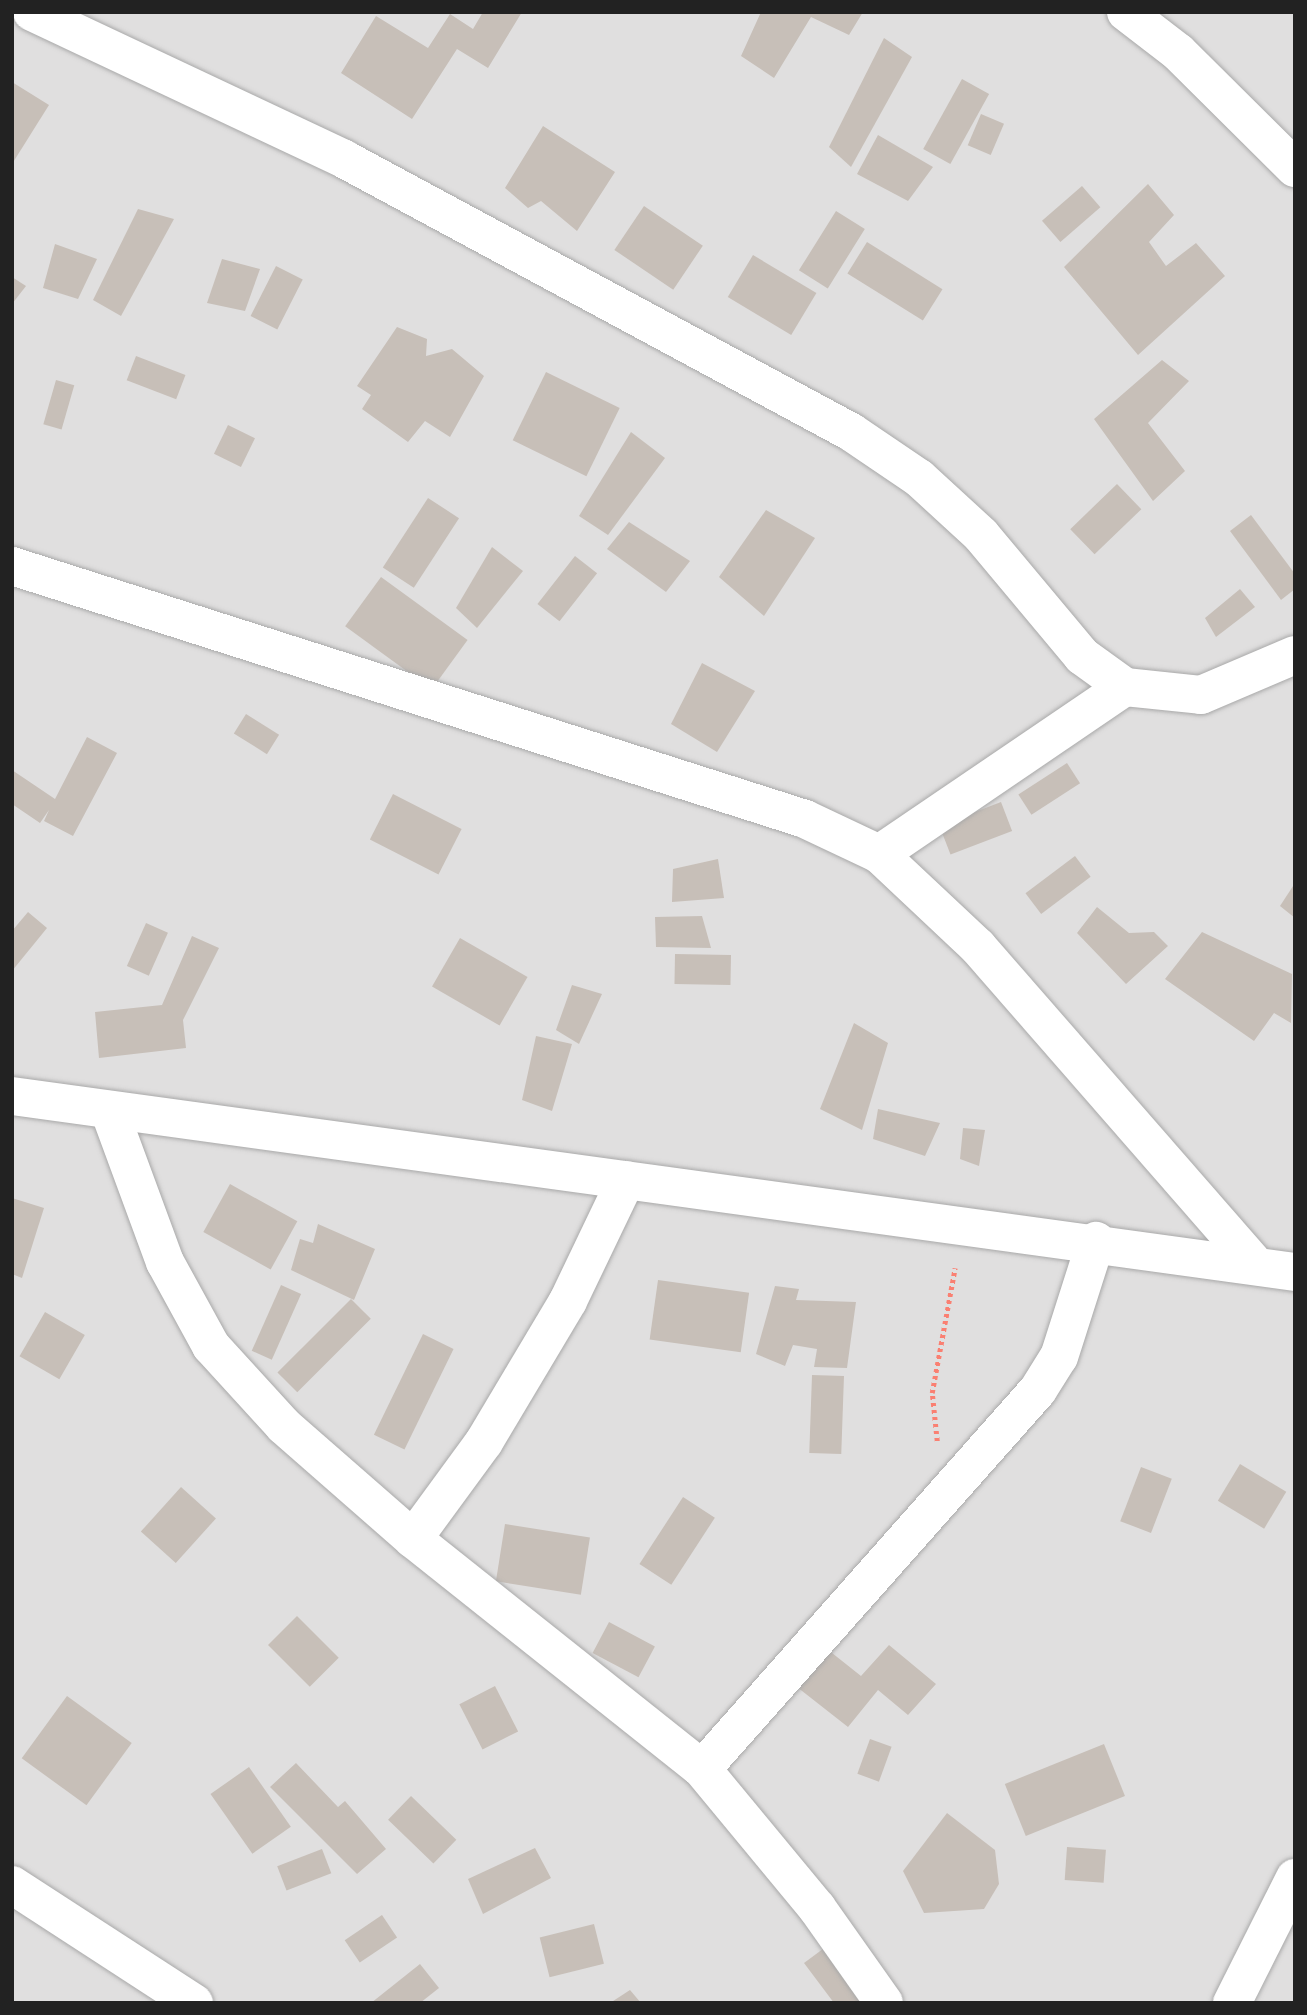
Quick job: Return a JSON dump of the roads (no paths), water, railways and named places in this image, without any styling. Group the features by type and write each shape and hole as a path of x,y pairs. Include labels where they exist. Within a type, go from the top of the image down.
{"street":[{"path":"32,12 344,159 851,432 919,478 972,527 1082,656 1125,687 1201,695 1295,655"},
{"path":"1126,12 1178,52 1295,168"},
{"path":"12,566 805,819 879,854 978,947 1255,1264"},
{"path":"879,854 1125,687"},
{"path":"12,1096 1096,1241 1295,1272"},
{"path":"109,1110 165,1262 211,1346 284,1426 413,1539 702,1769 817,1908 884,2003"},
{"path":"413,1539 484,1442 554,1324 626,1180"},
{"path":"702,1769 954,1480 1022,1410 1059,1357 1096,1241"},
{"path":"1231,2003 1295,1878"},
{"path":"12,1885 194,2003"}]}
